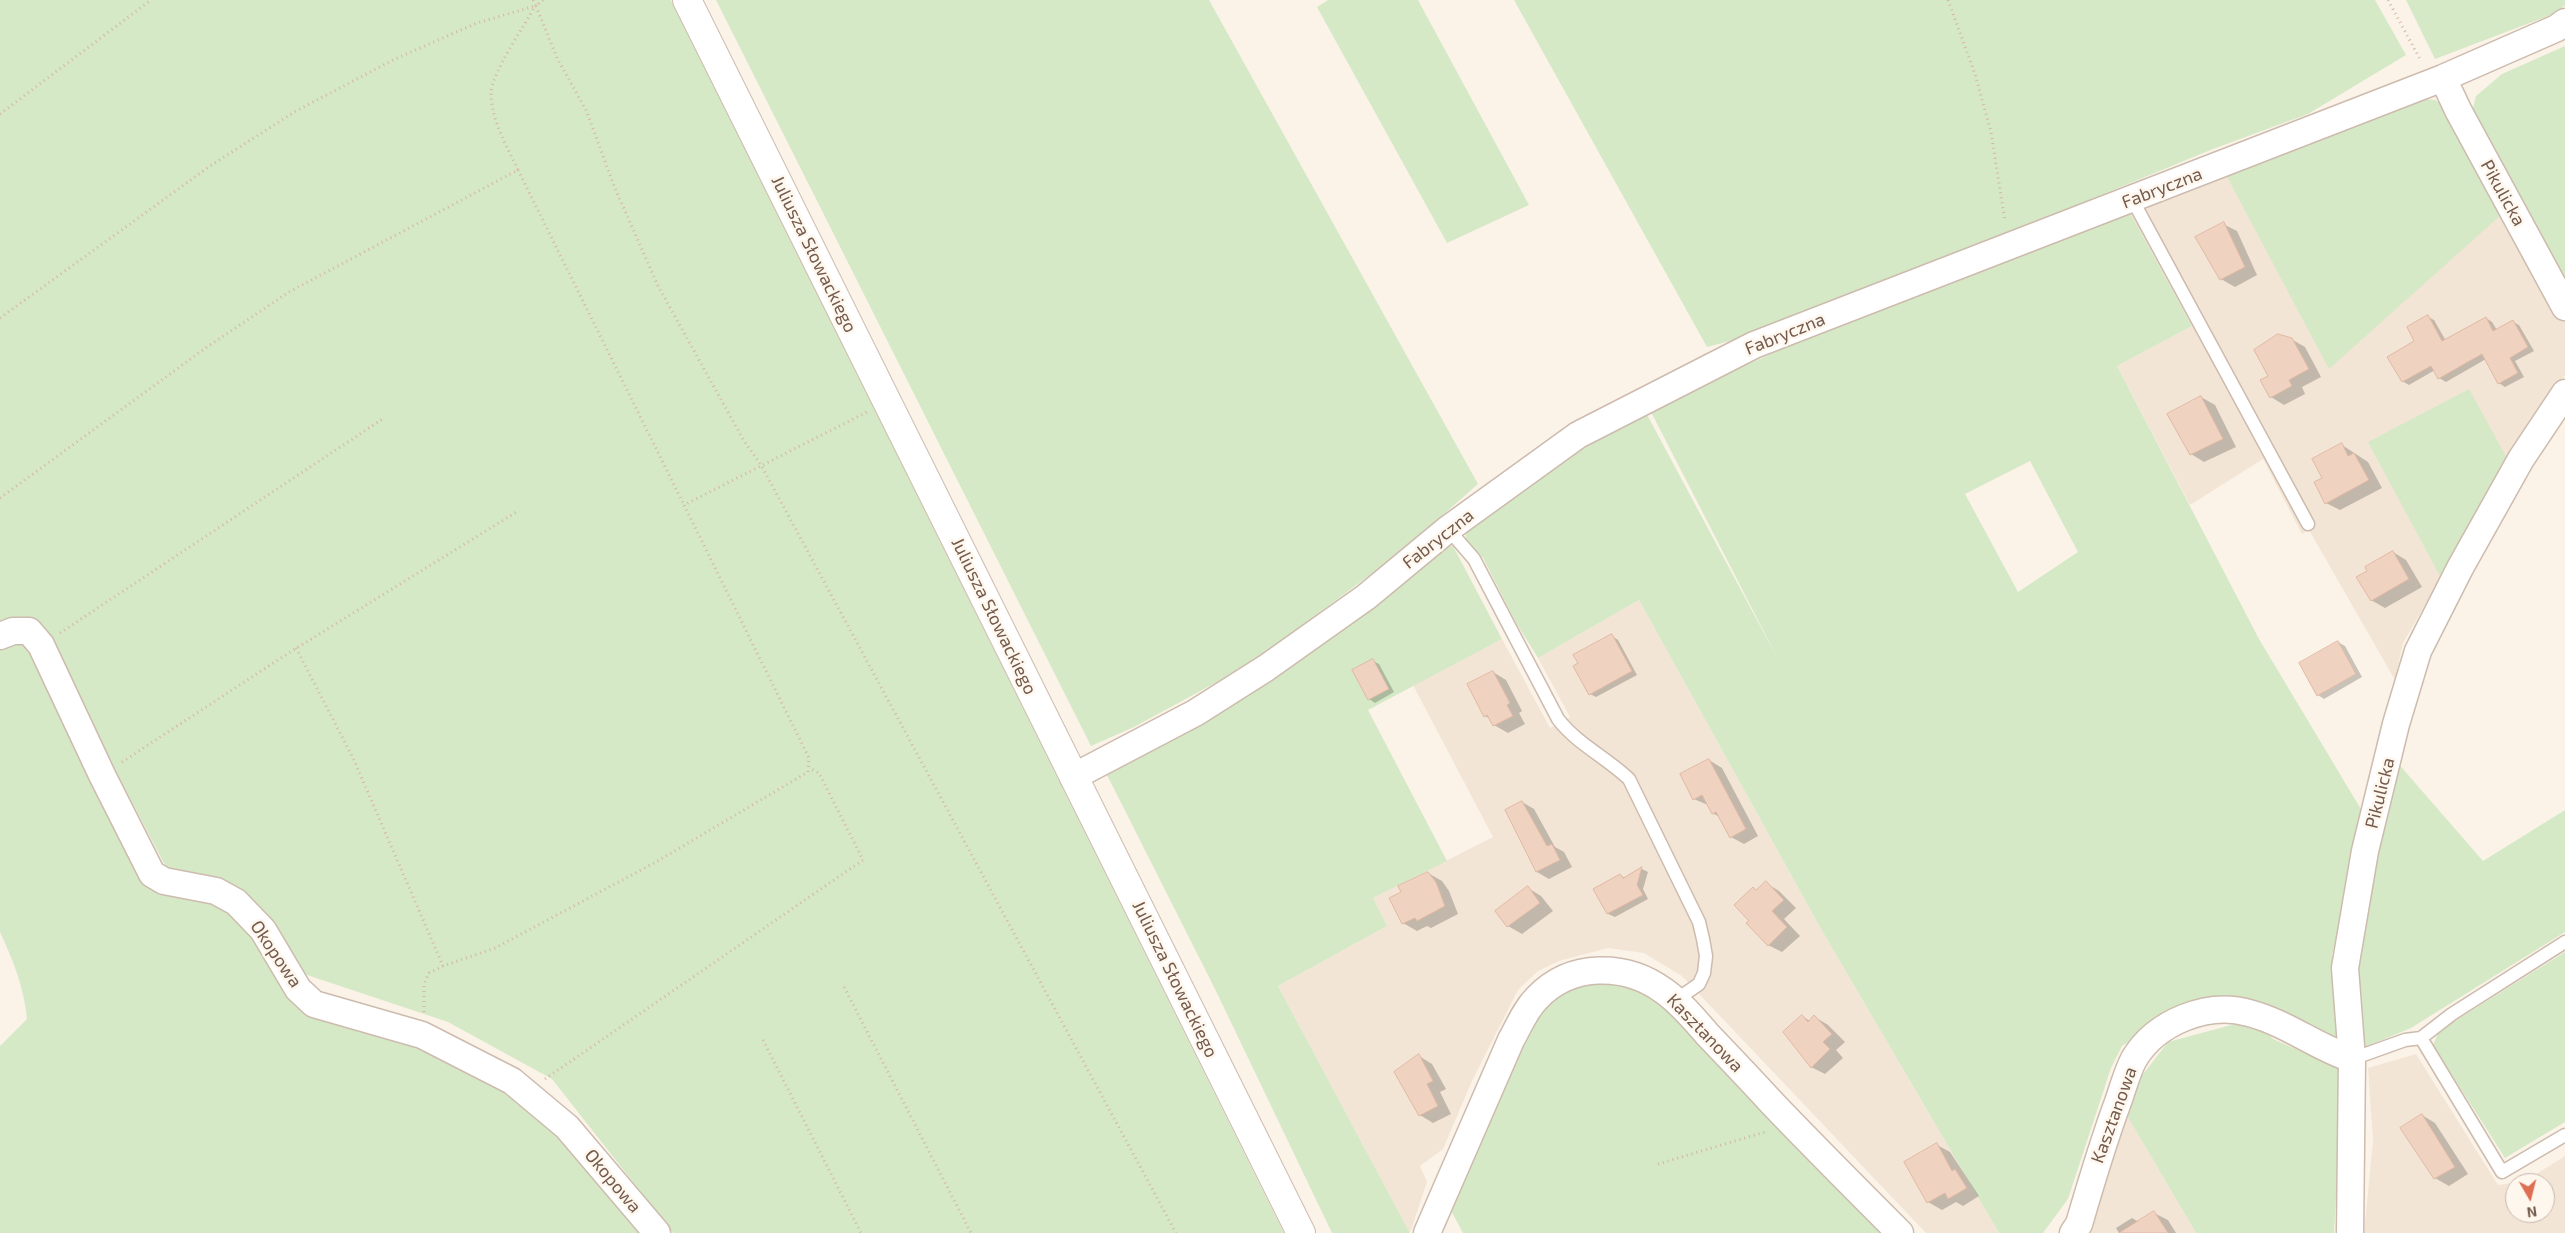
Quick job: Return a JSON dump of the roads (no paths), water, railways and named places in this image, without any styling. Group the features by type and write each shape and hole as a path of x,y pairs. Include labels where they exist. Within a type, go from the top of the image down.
{"street":[{"name":"Juliusza Słowackiego","path":"687,0 1301,1233"},
{"name":"Fabryczna","path":"1073,776 1195,713 1266,668 1366,596 1448,529 1578,435 1754,345 2444,78 2558,28 2565,22"},
{"name":"Pikulicka","path":"2444,78 2458,110 2565,307"},
{"name":"Pikulicka","path":"2350,1233 2352,1059 2345,968 2365,851 2396,724 2418,651 2460,568 2521,459 2565,393"},
{"name":"Okopowa","path":"0,636 13,631 29,631 41,645 102,775 152,874 164,881 216,891 236,902 264,930 298,989 314,1004 422,1035 512,1080 567,1127 657,1233"},
{"name":"Kasztanowa","path":"1427,1233 1511,1040 1526,1012 1537,998 1548,989 1574,975 1604,970 1618,970 1642,978 1676,1000 1792,1124 1900,1233"},
{"name":"Kasztanowa","path":"2073,1233 2079,1224 2099,1154 2134,1060 2148,1041 2171,1023 2185,1016 2213,1011 2248,1012 2293,1029 2330,1051 2352,1059"}],"lane":[{"path":"2132,199 2308,524"},
{"path":"1448,529 1474,559 1558,720 1568,733 1618,768 1628,779 1698,922 1706,956 1704,973 1699,984 1676,1000"},
{"path":"2352,1059 2405,1040 2421,1038 2452,1014 2565,942"},
{"path":"2421,1038 2502,1172 2565,1134"}]}
